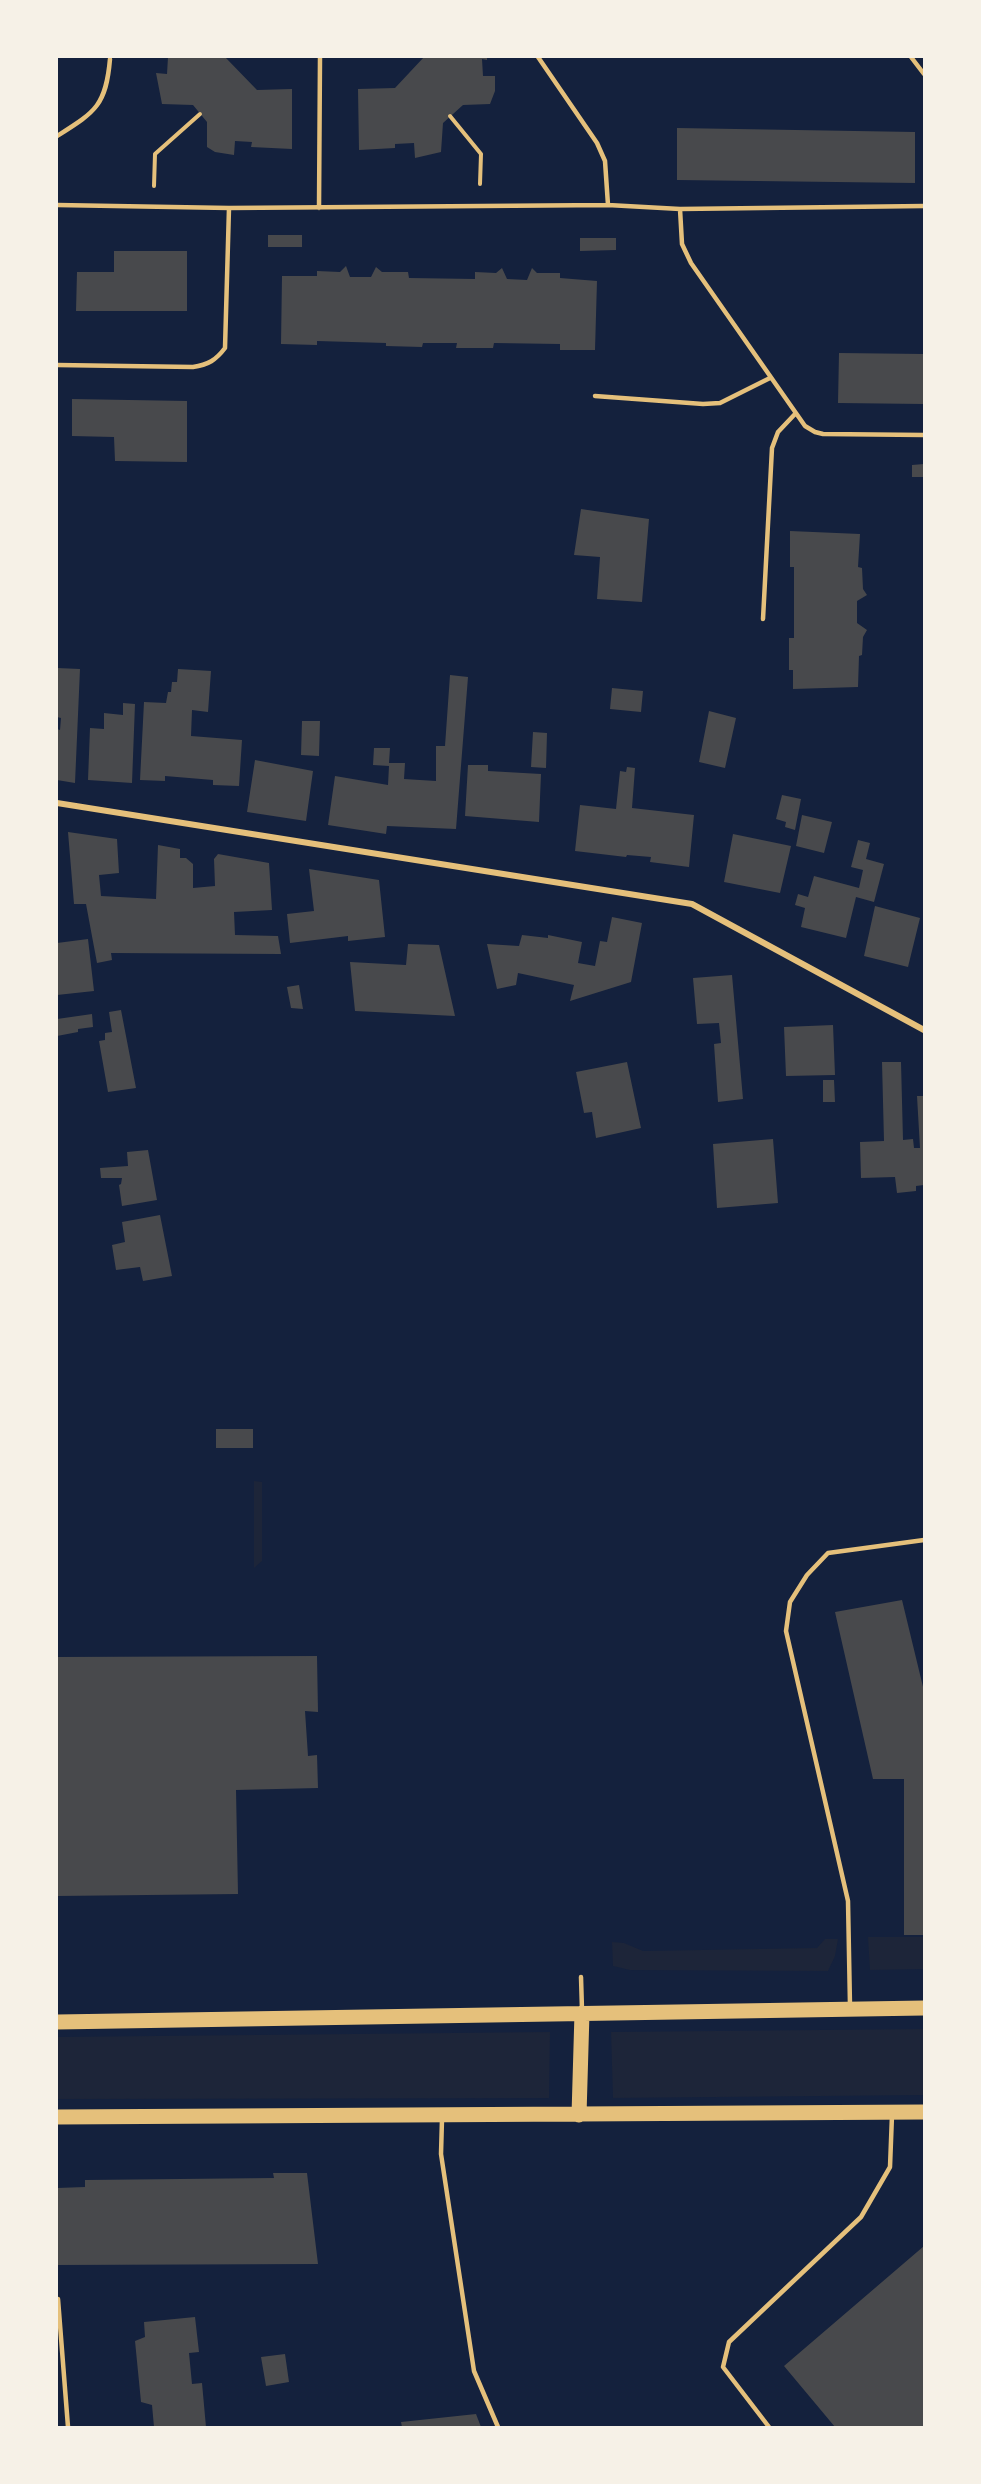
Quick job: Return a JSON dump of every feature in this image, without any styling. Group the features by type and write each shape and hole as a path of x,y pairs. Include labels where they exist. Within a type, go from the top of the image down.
{"main road":[{"path":"57,2022 924,2008"},
{"path":"579,2115 582,2013"},
{"path":"57,2116 924,2112"}],"street":[{"path":"57,802 692,904 924,1030"}],"lane":[{"path":"319,208 320,57"},
{"path":"538,57 597,143 605,161 608,205"},
{"path":"911,57 924,74"},
{"path":"57,136 89,115 98,104 106,89 110,59"},
{"path":"57,205 229,208 608,205 680,209 924,206"},
{"path":"57,365 193,367 205,365 217,358 225,348 229,208"},
{"path":"680,209 682,244 691,263 805,426 824,434 924,435"},
{"path":"595,396 703,404 720,403 770,378"},
{"path":"763,619 772,448 778,432 795,414"},
{"path":"850,2009 848,1901 786,1631 790,1602 807,1575 828,1553 924,1540"},
{"path":"581,1977 582,2013"},
{"path":"770,2427 723,2367 729,2342 861,2217 890,2167 892,2112"},
{"path":"442,2115 441,2154 474,2371 498,2427"},
{"path":"58,2299 68,2427"}],"path":[{"path":"154,189 155,154 200,114"},
{"path":"450,116 481,154 480,190"}],"shaded area":[{"path":"254,1481 262,1482 262,1561 254,1568"},
{"path":"868,1937 924,1937 924,1969 870,1970"},
{"path":"825,1939 838,1939 835,1956 828,1971 630,1970 613,1966 612,1942 624,1943 643,1951 817,1948"},
{"path":"924,2029 924,2095 613,2098 611,2032"},
{"path":"550,2032 549,2098 57,2099 57,2037"}],"building":[{"path":"168,57 225,57 257,90 292,89 292,149 251,147 252,142 235,141 234,155 215,152 207,147 207,122 193,105 162,104 156,73 167,74"},
{"path":"424,57 487,57 487,60 482,59 483,76 495,76 495,91 490,104 463,105 443,123 441,152 415,158 414,143 395,144 395,148 359,150 358,89 395,88"},
{"path":"677,128 915,132 915,183 677,180"},
{"path":"268,235 302,235 302,247 268,247"},
{"path":"580,238 616,238 616,250 580,251"},
{"path":"114,251 187,251 187,311 76,311 77,272 114,272"},
{"path":"346,266 350,277 371,277 376,267 382,272 408,272 409,278 475,279 475,272 496,273 502,268 507,279 527,280 532,268 537,273 560,273 560,278 597,281 595,350 560,350 560,344 494,343 493,348 456,348 457,343 423,343 422,347 386,346 386,343 317,341 317,345 281,344 282,276 317,276 317,271 340,272"},
{"path":"839,353 924,354 924,404 838,403"},
{"path":"72,399 187,401 187,462 115,461 114,437 72,436"},
{"path":"924,464 924,477 912,477 912,465"},
{"path":"581,509 649,519 642,602 597,599 600,557 574,555"},
{"path":"790,531 860,534 858,567 862,568 863,589 867,595 857,601 857,623 867,630 863,637 862,655 859,656 858,687 793,689 793,670 789,670 789,638 794,638 794,567 790,567"},
{"path":"57,668 80,669 75,783 57,780 57,729 60,730 61,718 57,717"},
{"path":"178,669 211,671 208,712 192,710 191,736 242,740 239,786 213,785 213,780 165,776 165,781 140,780 144,702 166,703 172,682 177,682"},
{"path":"450,675 468,677 456,829 387,826 386,834 328,825 335,776 388,785 389,766 373,765 374,748 390,748 389,763 405,763 404,779 436,781 436,746 445,746"},
{"path":"612,688 643,691 641,712 610,709"},
{"path":"123,703 135,704 132,783 88,780 90,728 104,729 104,713 123,715"},
{"path":"709,711 736,718 725,768 699,762"},
{"path":"302,721 320,721 319,756 301,755"},
{"path":"533,732 547,733 546,768 531,767"},
{"path":"255,760 313,771 306,821 247,812"},
{"path":"468,765 488,765 488,771 541,774 539,822 465,816"},
{"path":"627,767 635,768 632,808 694,815 689,867 650,862 651,857 627,855 626,857 575,851 580,805 616,809 620,771 626,772"},
{"path":"782,795 801,799 795,830 785,827 786,822 776,819"},
{"path":"802,815 832,822 824,853 796,846"},
{"path":"68,832 117,839 119,873 99,875 101,896 156,899 158,845 180,849 180,858 186,858 193,864 193,888 215,886 214,859 218,854 269,863 272,910 234,912 235,935 278,936 281,954 111,953 112,960 97,963 86,904 74,904"},
{"path":"733,834 791,846 780,893 724,882"},
{"path":"858,840 870,843 866,859 884,864 874,902 856,897 846,938 801,927 805,908 795,905 798,894 808,897 814,876 859,888 863,870 851,867"},
{"path":"309,869 379,880 385,937 348,941 348,936 290,943 287,914 314,911"},
{"path":"875,906 920,918 908,967 864,956"},
{"path":"612,917 642,923 631,982 570,1001 574,985 518,973 516,985 497,989 487,944 519,946 522,935 548,938 548,935 582,942 578,963 595,966 600,941 607,942"},
{"path":"88,939 94,991 57,995 57,943"},
{"path":"408,944 439,945 455,1016 355,1011 350,962 406,965"},
{"path":"732,975 743,1099 718,1102 714,1044 721,1043 719,1023 697,1024 693,978"},
{"path":"299,985 303,1009 291,1008 287,987"},
{"path":"121,1010 136,1088 108,1092 99,1041 105,1040 105,1033 112,1032 109,1012"},
{"path":"92,1014 93,1027 57,1036 57,1019"},
{"path":"833,1025 835,1075 786,1076 784,1027"},
{"path":"627,1062 641,1128 596,1138 592,1112 584,1113 576,1072"},
{"path":"882,1062 901,1062 903,1140 913,1139 914,1148 920,1148 917,1096 924,1096 924,1185 916,1186 916,1191 897,1193 895,1177 861,1178 860,1142 884,1141"},
{"path":"823,1080 834,1080 835,1102 823,1102"},
{"path":"773,1139 778,1203 717,1208 713,1144"},
{"path":"148,1150 157,1200 122,1206 119,1185 122,1178 101,1178 100,1168 128,1166 127,1152"},
{"path":"160,1215 172,1276 143,1281 140,1267 116,1270 112,1245 125,1242 122,1222"},
{"path":"216,1429 253,1429 253,1448 216,1448"},
{"path":"902,1600 924,1691 924,1935 904,1935 904,1779 873,1779 835,1612"},
{"path":"317,1656 318,1712 305,1711 308,1756 317,1755 318,1788 236,1790 238,1894 57,1896 57,1657"},
{"path":"273,2173 307,2173 318,2264 57,2265 57,2188 85,2187 85,2180 274,2178"},
{"path":"924,2246 924,2427 835,2427 784,2366"},
{"path":"195,2317 199,2352 189,2353 192,2384 202,2383 206,2427 154,2427 152,2405 141,2402 135,2341 145,2337 144,2322"},
{"path":"285,2354 289,2382 266,2386 261,2357"},
{"path":"476,2414 481,2427 402,2427 401,2422"}]}
